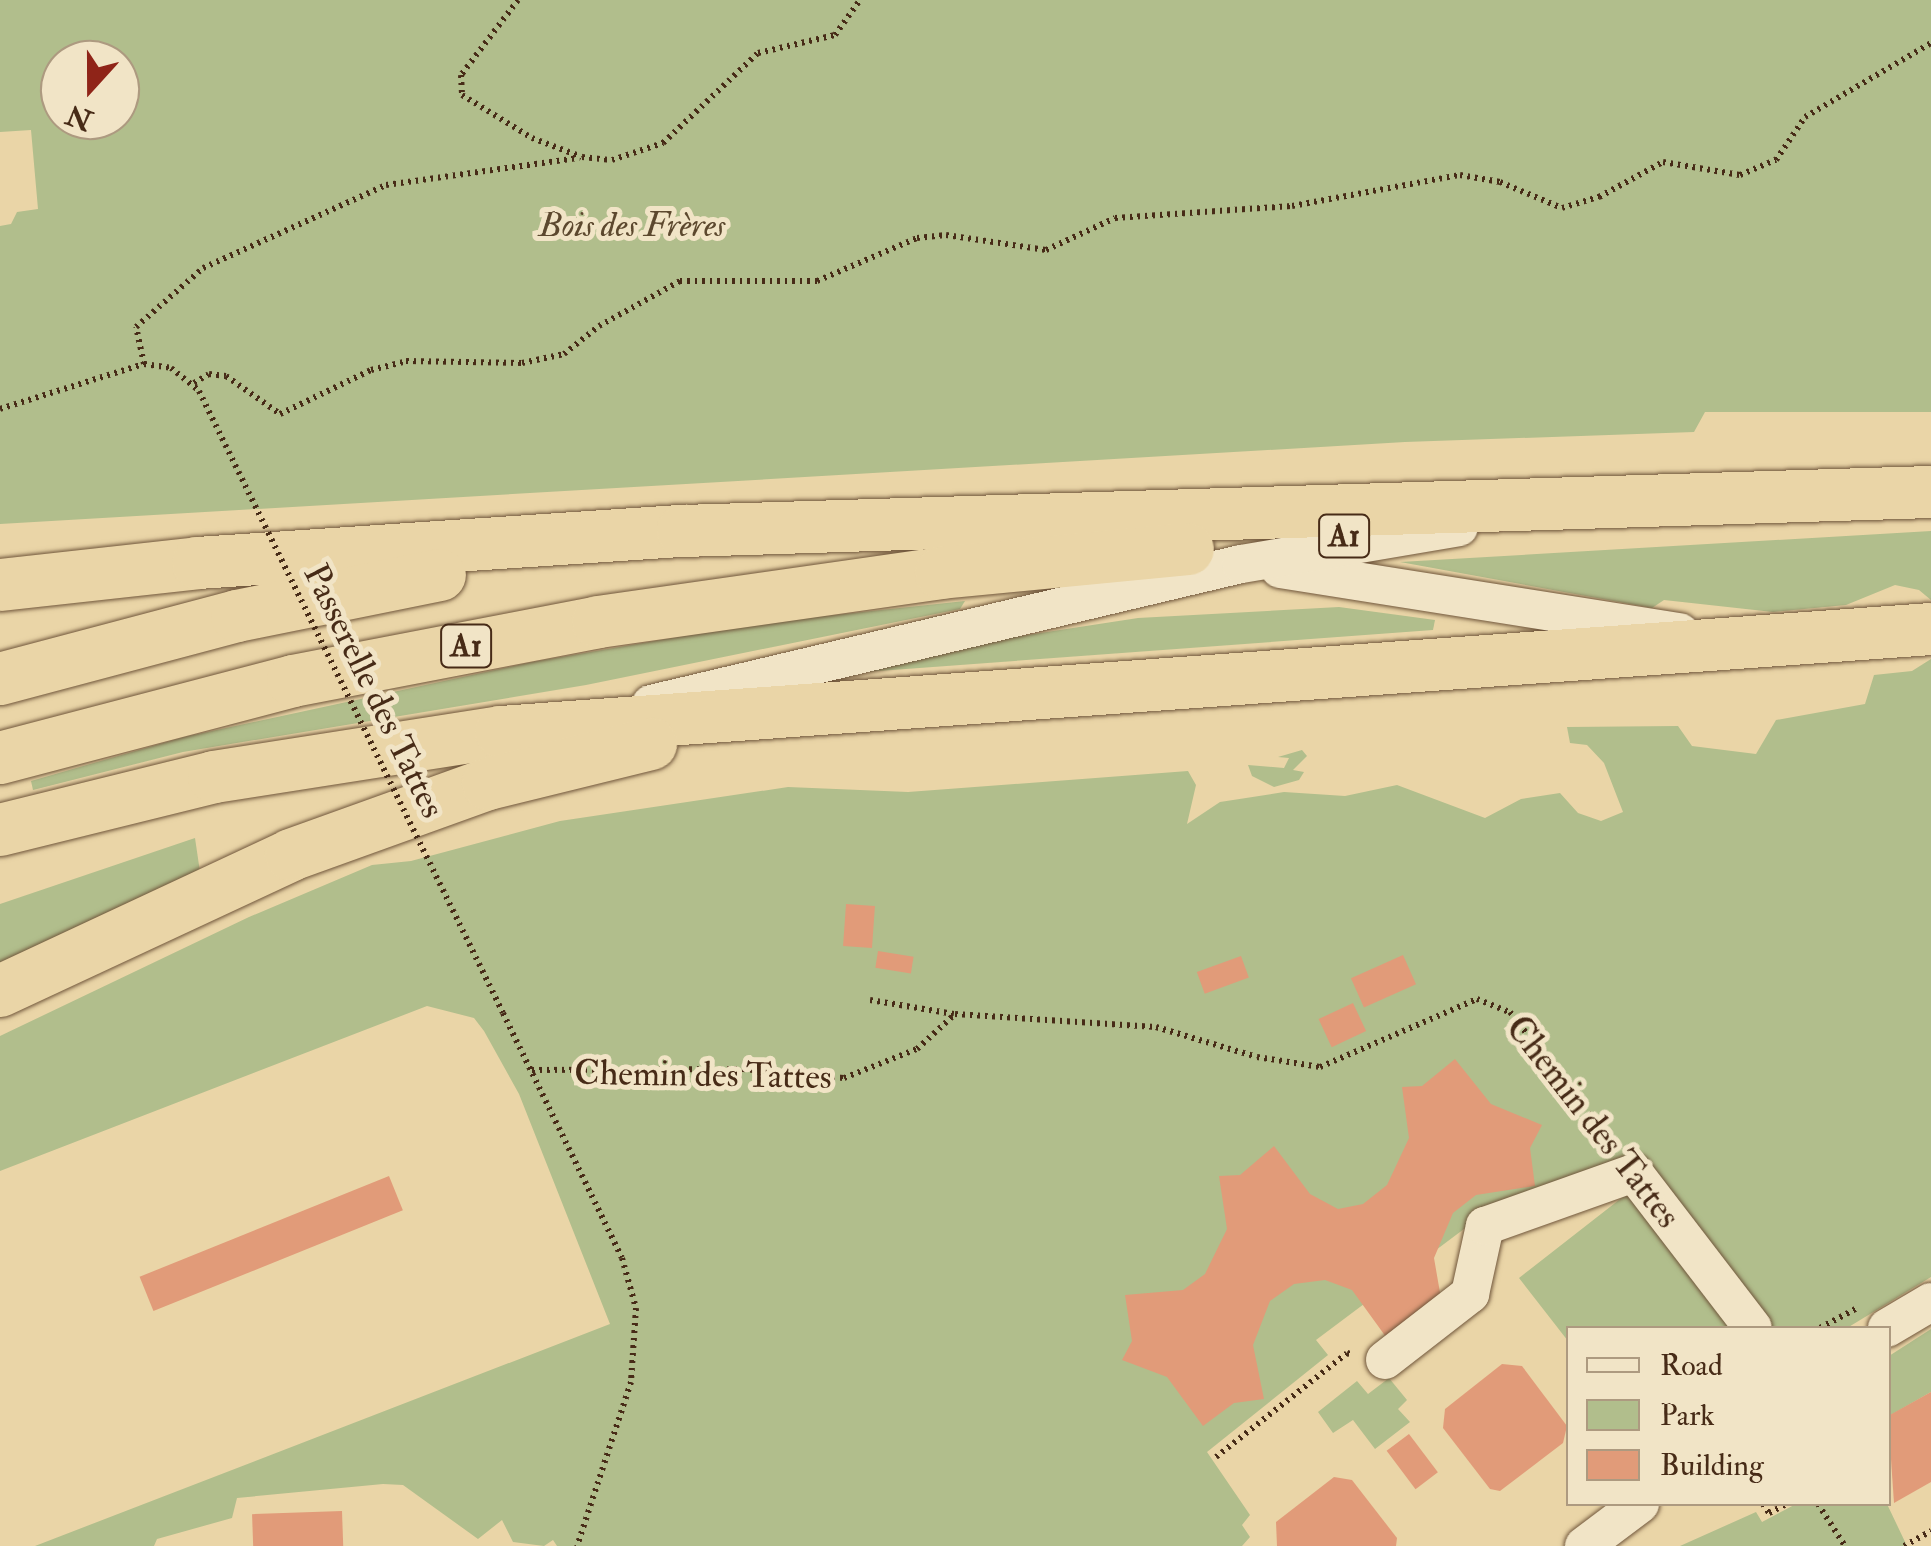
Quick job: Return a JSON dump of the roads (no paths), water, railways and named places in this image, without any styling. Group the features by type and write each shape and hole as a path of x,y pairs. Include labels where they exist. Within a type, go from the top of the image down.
{"highway":[{"name":"A1","path":"0,758 196,704 487,642 766,596 1106,557 1748,502 1931,492"},
{"path":"0,585 198,563 683,532 1748,502"},
{"path":"0,679 237,616 683,532"},
{"path":"0,830 308,759 580,724 1931,630"},
{"path":"0,991 239,877 429,803 813,705"}],"street":[{"path":"580,724 753,676 1240,564 1458,528"},
{"path":"1106,557 1240,564 1747,641"},
{"name":"Chemin des Tattes","path":"1385,1360 1470,1294 1485,1226 1634,1173 1751,1326"},
{"path":"1891,1326 1931,1302"},
{"path":"1584,1546 1637,1506"}],"park label":[{"name":"Bois des Frères","path":"632,225"}]}
